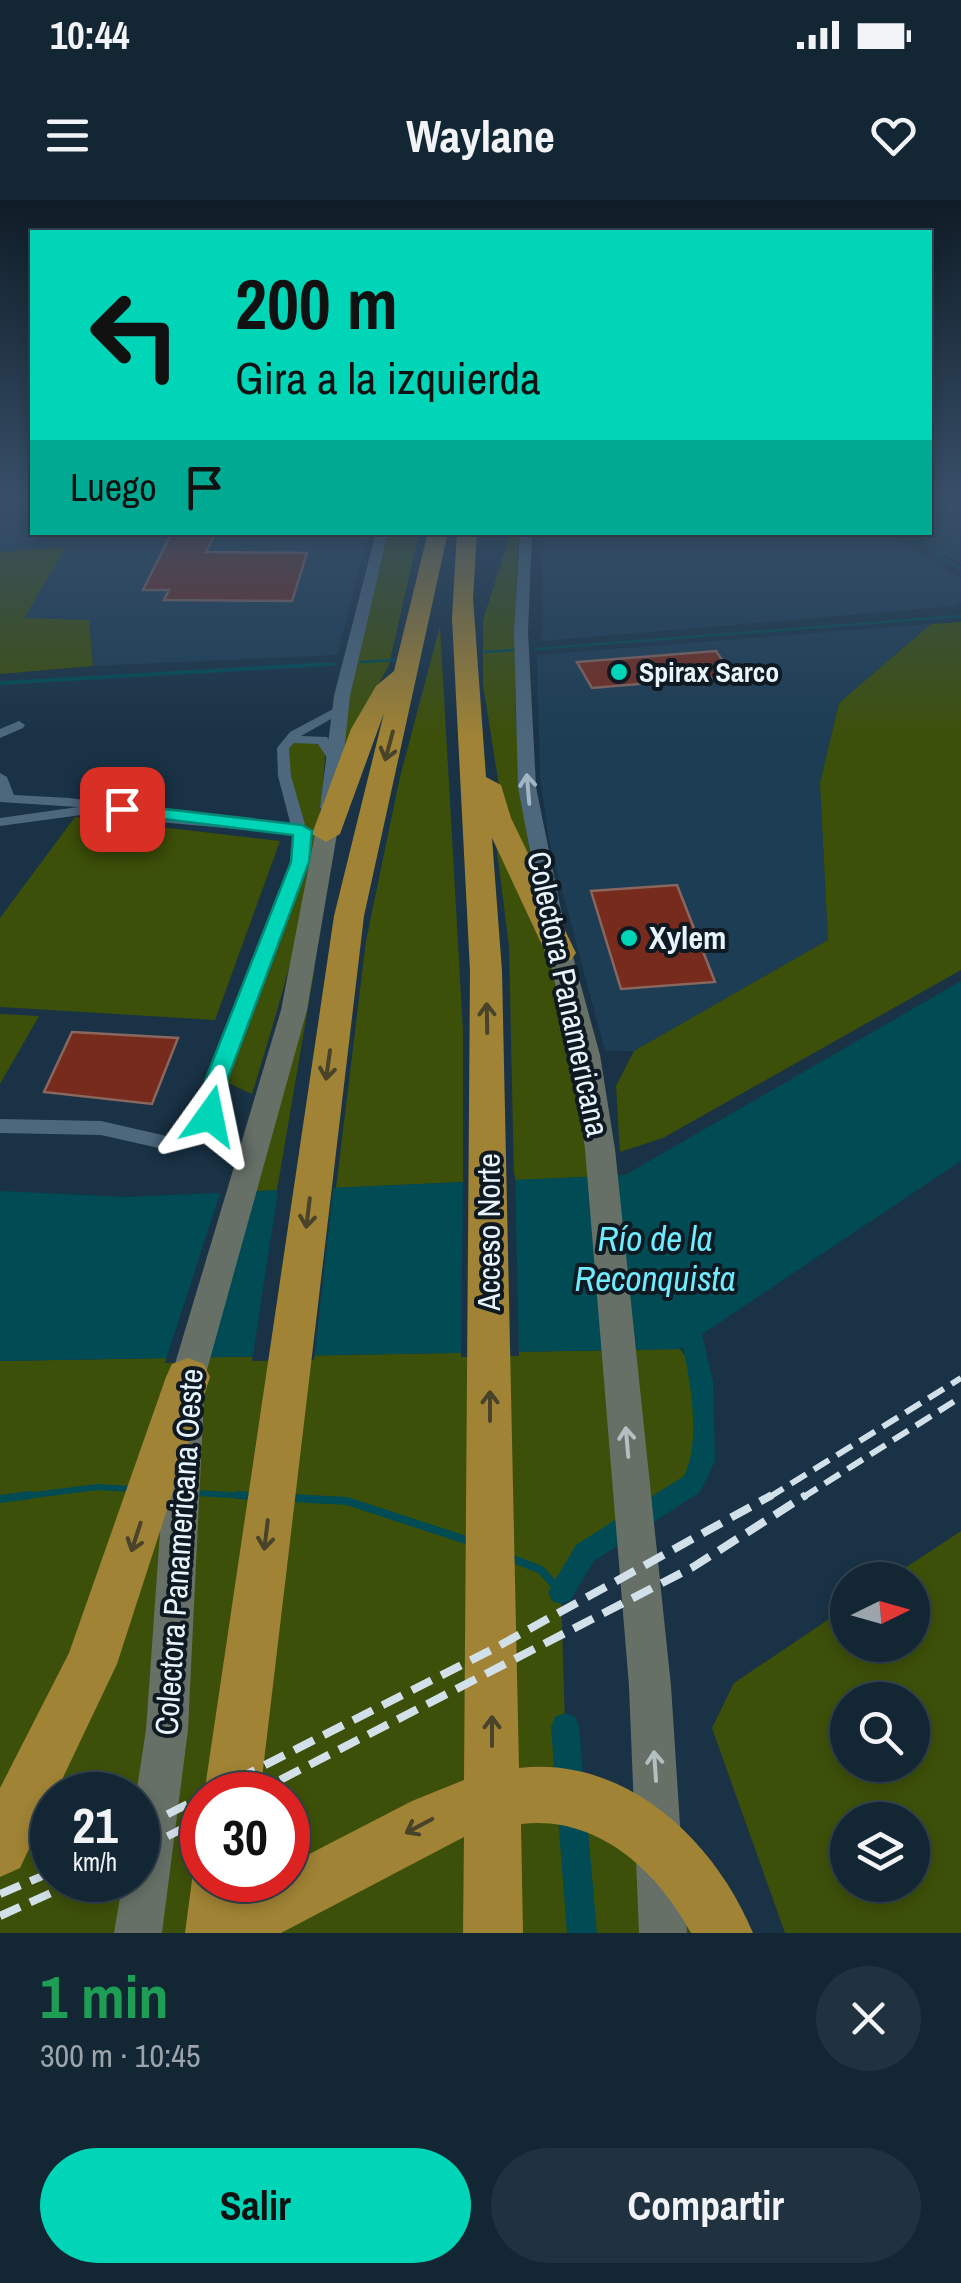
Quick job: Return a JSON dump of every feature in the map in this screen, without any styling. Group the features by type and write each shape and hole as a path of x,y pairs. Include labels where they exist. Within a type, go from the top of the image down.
{"highway":[{"path":"235,1772 349,916 428,577"},
{"name":"Acceso Norte","path":"463,577 459,628 468,698 470,778 483,871 493,1933"},
{"path":"483,577 468,698 497,818 560,953"},
{"path":"314,832 384,688 408,667"},
{"path":"0,1848 91,1664 188,1378"},
{"path":"218,1933 460,1806 491,1797 545,1794 605,1809 670,1854 699,1889 723,1933"},
{"path":"218,1933 220,1902"}],"main road":[{"name":"Colectora Panamericana Oeste","path":"138,1933 167,1730 188,1378 308,949 314,832"},
{"name":"Colectora Panamericana","path":"560,953 586,1055 600,1149 650,1686 663,1933"}],"street":[{"name":"Colectora Panamericana Oeste","path":"314,832 334,758 340,710 371,577"},
{"name":"Colectora Panamericana","path":"524,577 521,632 527,787 560,953"},
{"path":"0,1126 100,1128 164,1144 181,1143 204,1130 226,1051 314,832 282,760 286,743 340,710"},
{"path":"0,734 18,725"},
{"path":"286,743 317,739 326,743 334,758"},
{"path":"4,792 66,807 314,832"},
{"path":"4,792 16,806 4,821"},
{"path":"4,821 66,807"}],"shaded area":[{"path":"47,577 357,577 337,655 93,666 89,620 23,618"},
{"path":"543,577 961,579 961,602 956,606 542,641"},
{"path":"931,624 839,703 820,783 828,940 634,1051 605,1051 549,841 540,777 537,655"}],"green space":[{"path":"0,577 48,577 24,618 89,620 93,666 0,674"},
{"path":"376,577 409,577 389,665 340,756 352,675"},
{"path":"497,577 517,577 515,672 519,764 540,902 505,824 483,684 483,620"},
{"path":"961,622 961,970 663,1138 620,1152 616,1086 634,1051 828,940 820,783 839,703 931,624"},
{"path":"440,626 463,1031 463,1182 336,1188 366,941 400,777"},
{"path":"300,741 321,745 325,756 316,845 289,968 252,1094 226,1082 308,855 287,746"},
{"path":"75,817 280,841 215,1020 0,1007 0,918"},
{"path":"493,820 554,961 584,1092 591,1177 514,1180 509,946"},
{"path":"315,966 277,1190 242,1192"},
{"path":"0,1014 39,1016 0,1084"},
{"path":"680,1349 702,1381 703,1461 692,1484 585,1553 561,1592 565,1727 545,1794 310,1895 310,1772 180,1772 180,1902 293,1902 221,1933 0,1933 0,1361"},
{"path":"961,1531 961,1933 785,1933 712,1728 734,1683 830,1618 830,1662 930,1662 930,1562 914,1562"},
{"path":"536,1817 631,1842 705,1933 281,1933 446,1840"}],"water":[{"name":"Río de la Reconquista","path":"961,981 961,1161 680,1349 0,1361 0,1191 126,1197 625,1175"}],"pier":[{"path":"515,1175 519,1356 461,1357 463,1177"},
{"path":"334,1183 314,1360 252,1361 279,1185"},
{"path":"222,1187 243,1187 195,1362 165,1363"}],"building":[{"path":"150,577 300,577 292,601 164,600 169,590 143,590"},
{"path":"716,651 733,676 592,688 577,662"},
{"path":"677,885 715,982 621,989 591,891"},
{"path":"72,1032 178,1038 152,1104 44,1092"}],"waterway":[{"path":"535,649 961,616"},
{"path":"485,652 513,650"},
{"path":"361,662 394,660"},
{"path":"0,683 328,664"},
{"path":"284,667 336,664"},
{"path":"561,1592 585,1553 692,1484 703,1461 702,1381 687,1318"},
{"path":"10,1498 98,1487 130,1489"},
{"path":"196,1493 250,1496 238,1495"},
{"path":"0,1499 30,1495"},
{"path":"291,1498 347,1501 469,1541"},
{"path":"511,1558 541,1570 561,1592"},
{"path":"565,1727 582,1933"}],"railway":[{"path":"768,1498 961,1378"},
{"path":"802,1498 961,1397"},
{"path":"251,1772 495,1648 772,1495"},
{"path":"296,1772 693,1567 806,1495"},
{"path":"160,1818 180,1808"},
{"path":"160,1840 180,1830"},
{"path":"0,1894 30,1881"},
{"path":"0,1916 31,1902"}],"place":[{"name":"Spirax Sarco","path":"619,672"},
{"name":"Xylem","path":"629,938"}],"route":[{"path":"122,809 302,831 300,862 231,1038 217,1078 210,1116"}]}
